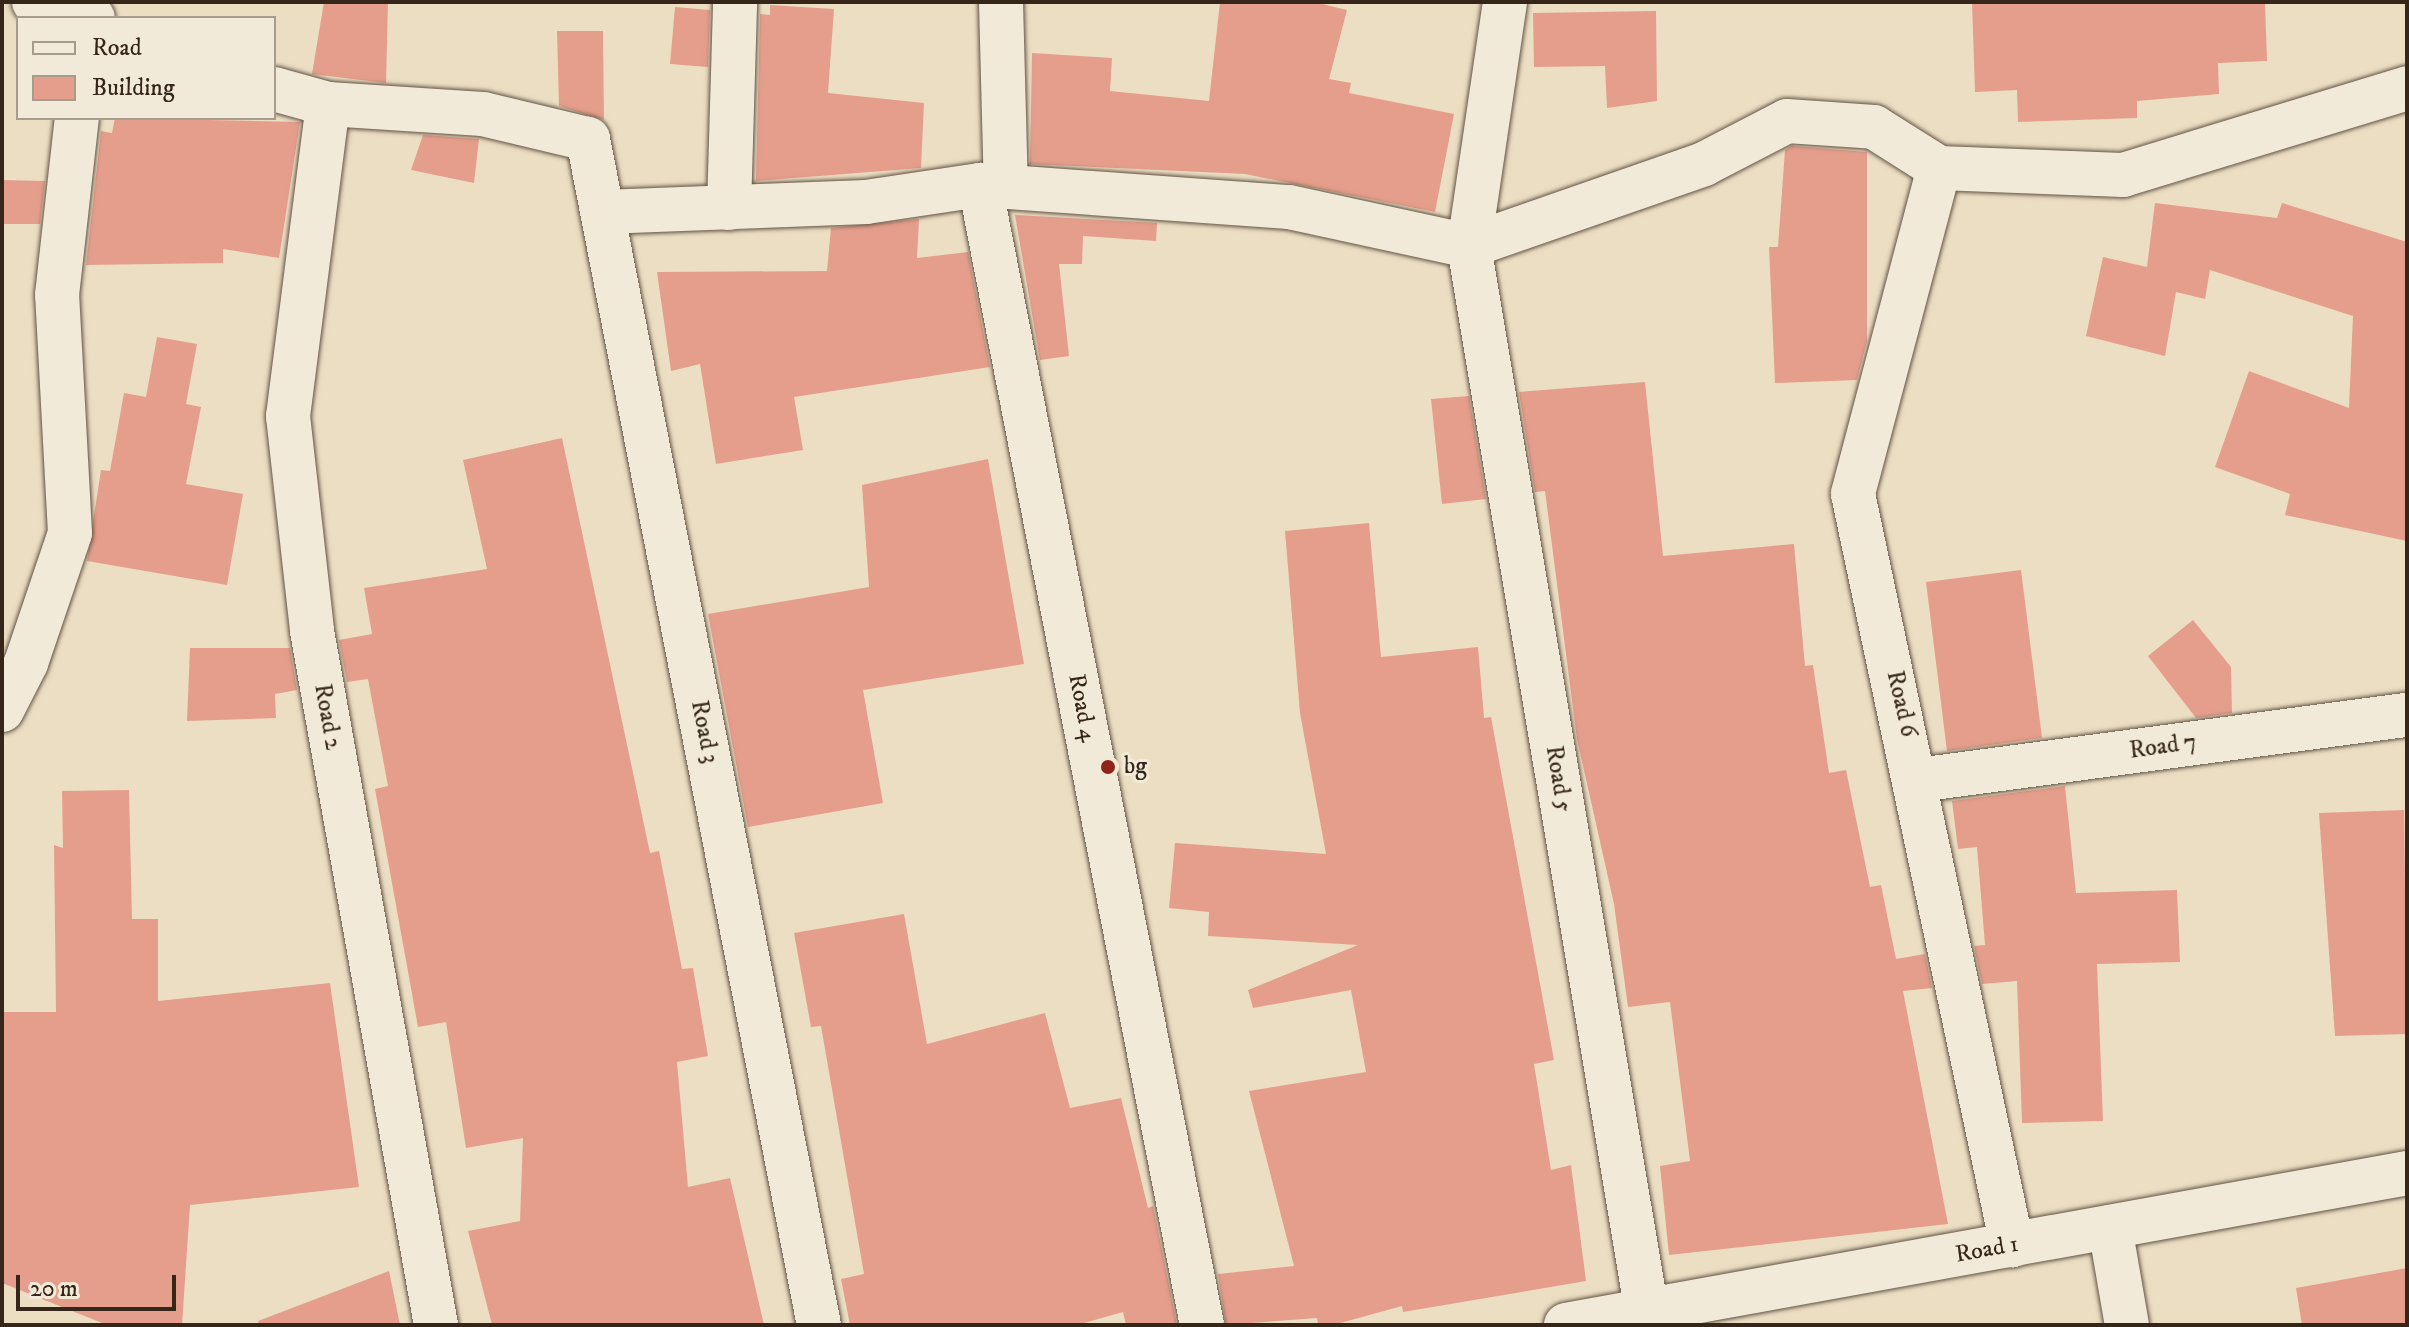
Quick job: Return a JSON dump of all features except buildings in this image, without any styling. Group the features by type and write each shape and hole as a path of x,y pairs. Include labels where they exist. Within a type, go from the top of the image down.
{"street":[{"path":"34,2 83,16"},
{"path":"729,208 735,2"},
{"name":"Road 4","path":"1001,2 993,186 1202,1325"},
{"name":"Road 5","path":"1505,2 1469,246 1648,1318"},
{"path":"603,212 866,202 993,186 1289,207 1469,246 1704,164 1787,121 1874,127 1939,168 2123,175 2407,88"},
{"path":"276,90 328,104"},
{"name":"Road 3","path":"328,104 483,114 588,139 819,1325"},
{"name":"Road 2","path":"328,104 288,416 312,631 436,1325"},
{"path":"2,710 26,663 70,533 57,295 77,120"},
{"name":"Road 6","path":"1939,168 1853,494 1918,780 2012,1245"},
{"name":"Road 7","path":"1918,780 2407,715"},
{"name":"Road 1","path":"1566,1325 1648,1318 2012,1245 2407,1173"},
{"path":"2110,1227 2127,1325"}],"place":[{"name":"bg","path":"1108,767"}]}
